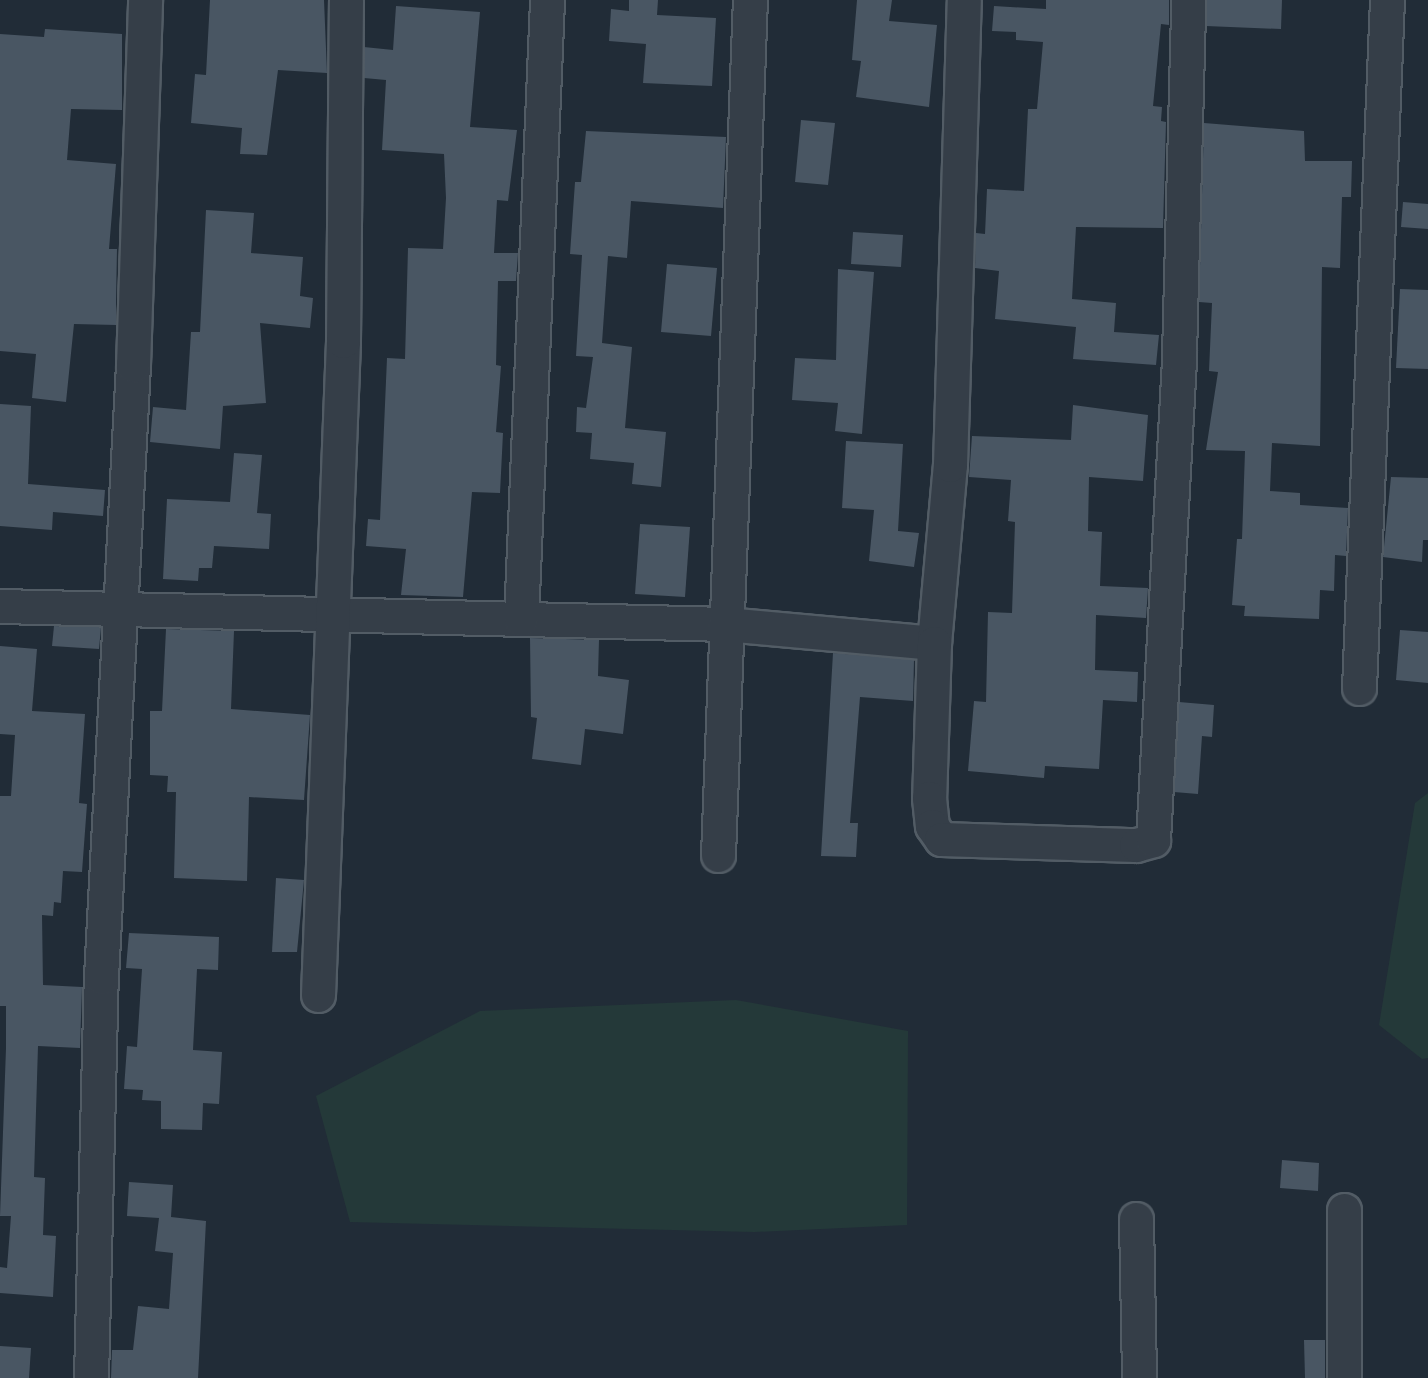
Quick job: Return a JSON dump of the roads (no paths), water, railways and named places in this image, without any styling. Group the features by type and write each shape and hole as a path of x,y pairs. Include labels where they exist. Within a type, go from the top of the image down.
{"street":[{"path":"91,1378 101,977 121,609 145,0"},
{"path":"318,995 343,341 346,0"},
{"path":"521,619 547,0"},
{"path":"718,855 750,0"},
{"path":"964,0 950,465 934,643 928,798 932,826 941,839 1136,845 1153,840 1179,355 1188,0"},
{"path":"1359,688 1388,0"},
{"path":"0,606 332,617 725,624 934,643"},
{"path":"1344,1210 1344,1378"},
{"path":"1136,1219 1139,1378"}]}
